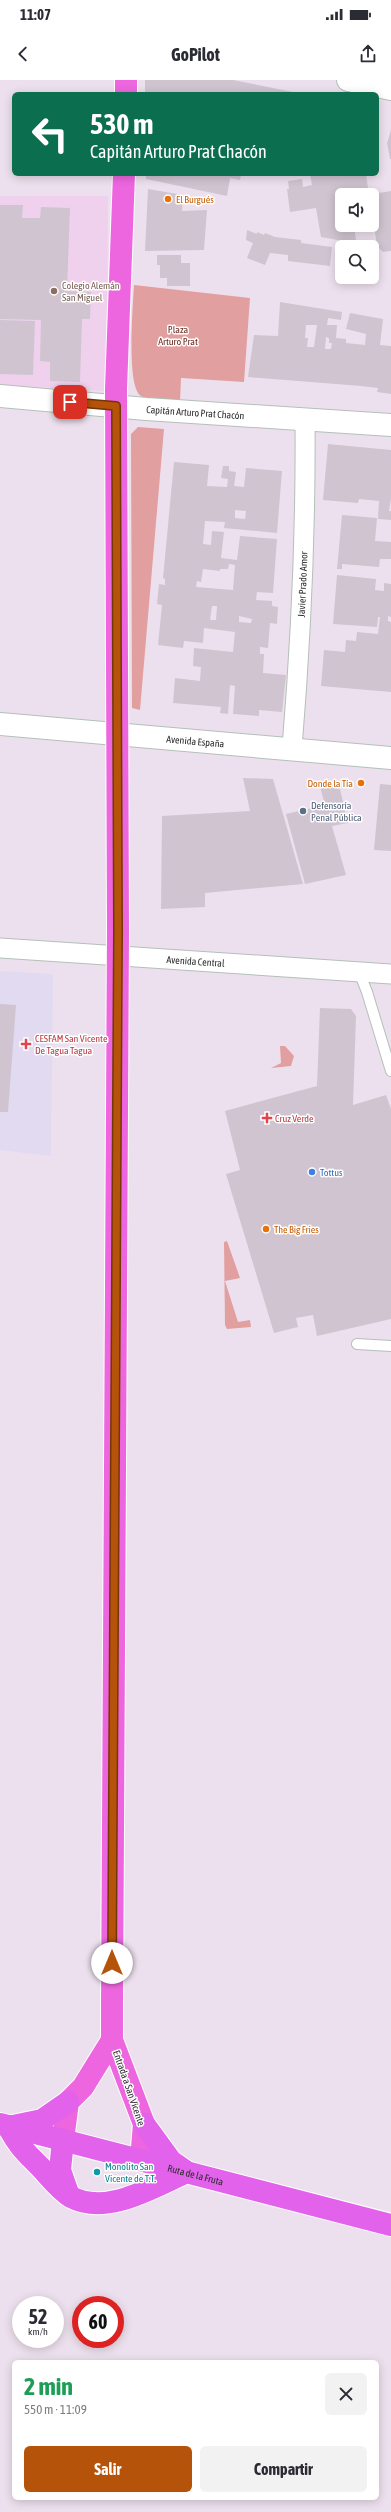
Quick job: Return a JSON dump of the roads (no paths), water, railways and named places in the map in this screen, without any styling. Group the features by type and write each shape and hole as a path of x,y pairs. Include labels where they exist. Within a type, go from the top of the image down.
{"highway":[{"path":"68,2102 42,2120 4,2125 18,2146 70,2196 83,2202 99,2204 122,2198 187,2172"},
{"path":"144,2124 171,2161 187,2172"},
{"name":"Ruta de la Fruta","path":"4,2125 391,2225"},
{"path":"63,2140 60,2170 70,2196"},
{"path":"122,2198 138,2178 141,2160"}],"main road":[{"path":"126,80 126,92"},
{"path":"63,2140 68,2102 83,2087 112,2040 118,735 116,406 124,176"},
{"name":"Entrada a San Vicente","path":"112,2040 144,2124 141,2160"}],"street":[{"path":"348,80 391,89"},
{"name":"Capitán Arturo Prat Chacón","path":"0,396 116,406 391,425"},
{"name":"Javier Prado Amor","path":"292,748 300,654 306,474 305,420"},
{"name":"Avenida España","path":"0,724 118,735 292,748 391,758"},
{"name":"Avenida Central","path":"0,948 391,974"}],"lane":[{"path":"359,972 367,992 391,1071"},
{"path":"358,1344 391,1346"}],"place":[{"name":"El Burgués","path":"168,199"},
{"name":"Colegio Alemán San Miguel","path":"54,291"},
{"name":"Donde la Tía","path":"361,783"},
{"name":"Defensoría Penal Pública","path":"303,811"},
{"name":"CESFAM San Vicente De Tagua Tagua","path":"26,1044"},
{"name":"Cruz Verde","path":"267,1118"},
{"name":"Tottus","path":"312,1172"},
{"name":"The Big Fries","path":"266,1229"},
{"name":"Monolito San Vicente de T.T.","path":"97,2172"}],"park label":[{"name":"Plaza Arturo Prat","path":"178,334"}]}
